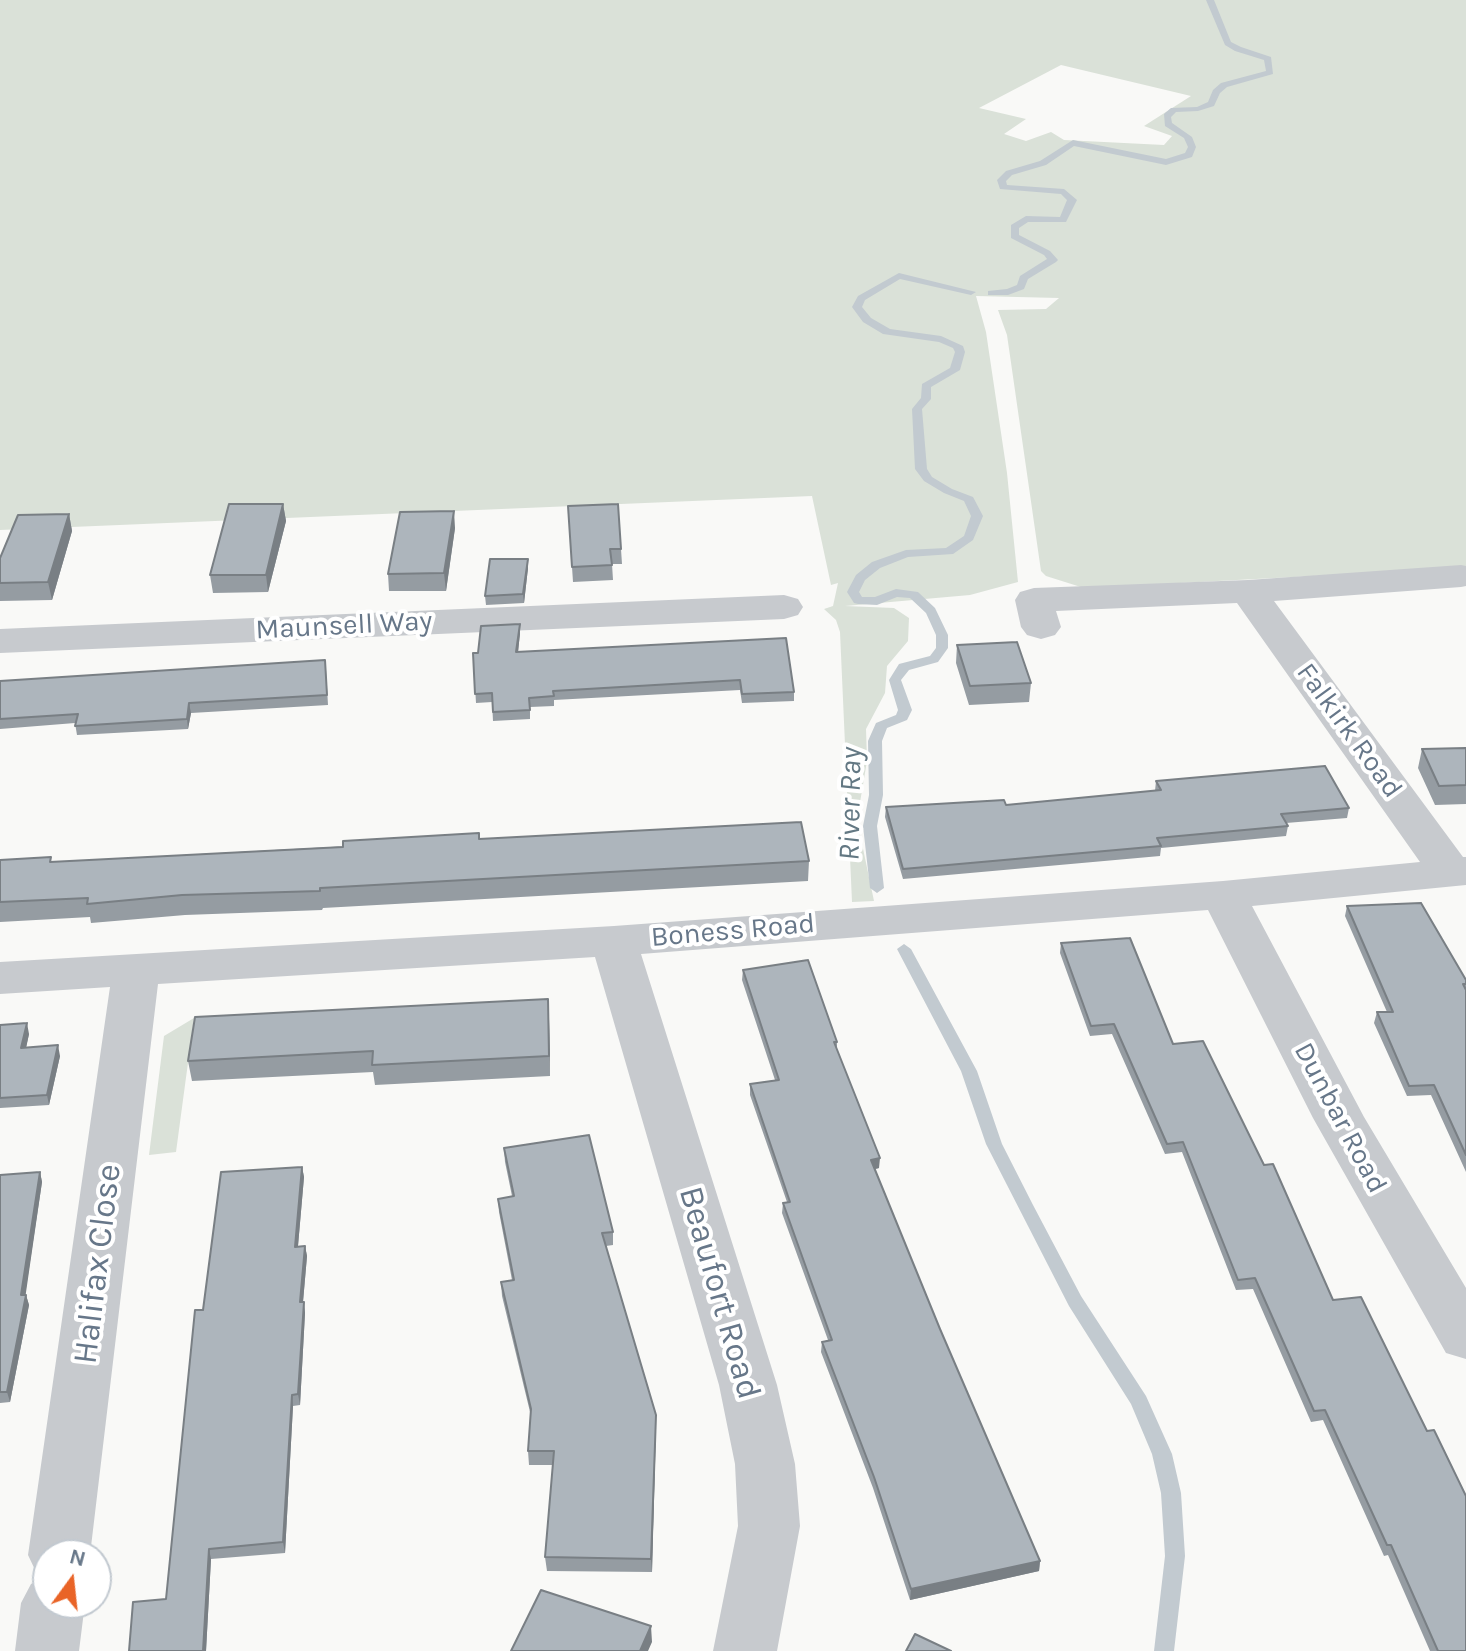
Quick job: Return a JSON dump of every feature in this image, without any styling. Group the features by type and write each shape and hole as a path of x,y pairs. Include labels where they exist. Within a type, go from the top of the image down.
{"street":[{"path":"678,573 687,611"},
{"path":"1041,627 1034,600 1248,591 1461,576"},
{"name":"Falkirk Road","path":"1248,591 1458,871"},
{"name":"Maunsell Way","path":"0,641 784,607"},
{"name":"Boness Road","path":"0,978 614,941 1223,895 1458,871"},
{"name":"Dunbar Road","path":"1223,895 1346,1131 1466,1337"},
{"name":"Beaufort Road","path":"614,941 748,1385 765,1464 769,1526 745,1651"},
{"name":"Halifax Close","path":"61,1539 136,972"},
{"path":"47,1651 51,1619"}],"shaded area":[{"path":"0,0 1466,0 1466,568 1084,588 1046,576 1041,571 1007,335 998,310 1046,309 1059,298 976,296 986,332 1007,473 1018,582 970,595 845,606 894,608 909,618 908,641 887,666 885,693 866,729 867,761 857,820 874,901 852,902 840,632 836,620 824,609 833,606 838,583 831,585 812,496 0,530","holes":["1061,65 1191,96 1144,126 1172,136 1164,145 1064,140 1051,132 1026,141 1004,134 1026,119 979,108"]},
{"path":"194,1018 176,1152 149,1155 164,1036"}],"building":[{"path":"229,504 283,504 266,575 210,575"},
{"path":"618,504 621,549 610,549 612,565 572,567 568,506"},
{"path":"454,511 444,573 388,574 400,512"},
{"path":"69,514 48,582 0,583 0,558 18,515"},
{"path":"490,559 528,559 523,594 485,596"},
{"path":"520,624 516,652 786,638 794,692 742,694 740,680 553,691 554,696 529,698 530,710 493,712 492,693 475,694 473,653 478,653 481,626"},
{"path":"1017,642 1031,683 970,686 957,645"},
{"path":"325,660 327,695 189,703 187,719 75,726 78,714 0,719 0,681"},
{"path":"1466,748 1466,785 1439,786 1422,749"},
{"path":"1325,766 1349,808 1281,814 1288,826 1157,838 1161,846 903,869 886,807 1004,800 1006,805 1161,790 1156,781"},
{"path":"801,822 809,861 320,888 320,891 182,895 87,904 88,898 0,902 0,860 51,857 50,862 343,847 343,841 479,833 479,839"},
{"path":"1421,903 1466,980 1463,984 1466,990 1466,1155 1434,1085 1409,1086 1377,1012 1393,1012 1347,906"},
{"path":"1130,938 1173,1044 1203,1041 1264,1165 1273,1164 1333,1300 1361,1297 1427,1431 1434,1430 1466,1496 1466,1651 1438,1651 1391,1545 1387,1545 1325,1410 1314,1411 1255,1278 1238,1280 1183,1142 1167,1144 1114,1024 1091,1026 1061,943"},
{"path":"808,960 837,1042 834,1042 880,1158 871,1160 1040,1561 911,1589 874,1477 822,1342 832,1340 783,1203 790,1202 750,1084 779,1080 743,970"},
{"path":"548,999 549,1056 372,1065 373,1051 188,1061 195,1017"},
{"path":"27,1023 21,1048 58,1045 47,1095 0,1098 0,1025"},
{"path":"589,1135 613,1232 602,1233 656,1415 651,1559 545,1557 554,1451 528,1451 531,1409 501,1282 514,1280 498,1199 514,1196 504,1148"},
{"path":"302,1167 295,1247 305,1246 300,1302 304,1302 298,1394 292,1395 283,1542 209,1549 203,1651 129,1651 133,1602 166,1599 195,1310 203,1310 221,1172"},
{"path":"40,1172 21,1295 26,1295 7,1392 0,1392 0,1175"},
{"path":"541,1590 651,1626 640,1651 511,1651"},
{"path":"915,1634 951,1651 906,1651"}],"waterway":[{"name":"River Ray","path":"991,293 1021,287 1023,278 1053,260 1047,253 1014,236 1014,227 1026,219 1063,220 1072,200 1064,192 1003,187 1001,180 1009,173 1043,163 1073,143 1166,162 1189,155 1192,147 1188,137 1168,124 1167,116 1174,110 1198,109 1211,104 1216,92 1224,85 1270,72 1268,59 1228,43 1210,0"},
{"name":"River Ray","path":"877,888 870,826 876,795 875,741 881,726 902,717 905,710 895,680 904,667 934,659 942,648 942,635 931,611 914,595 896,593 877,601 858,600 853,592 860,578 876,565 906,554 949,551 969,538 977,516 969,499 928,479 921,469 917,409 926,399 926,386 955,370 960,352 958,346 941,339 887,332 867,320 857,307 861,298 899,276 971,292"},
{"name":"River Ray","path":"904,949 969,1071 994,1144 1024,1205 1075,1301 1139,1401 1162,1454 1171,1493 1175,1556 1164,1651"}]}
